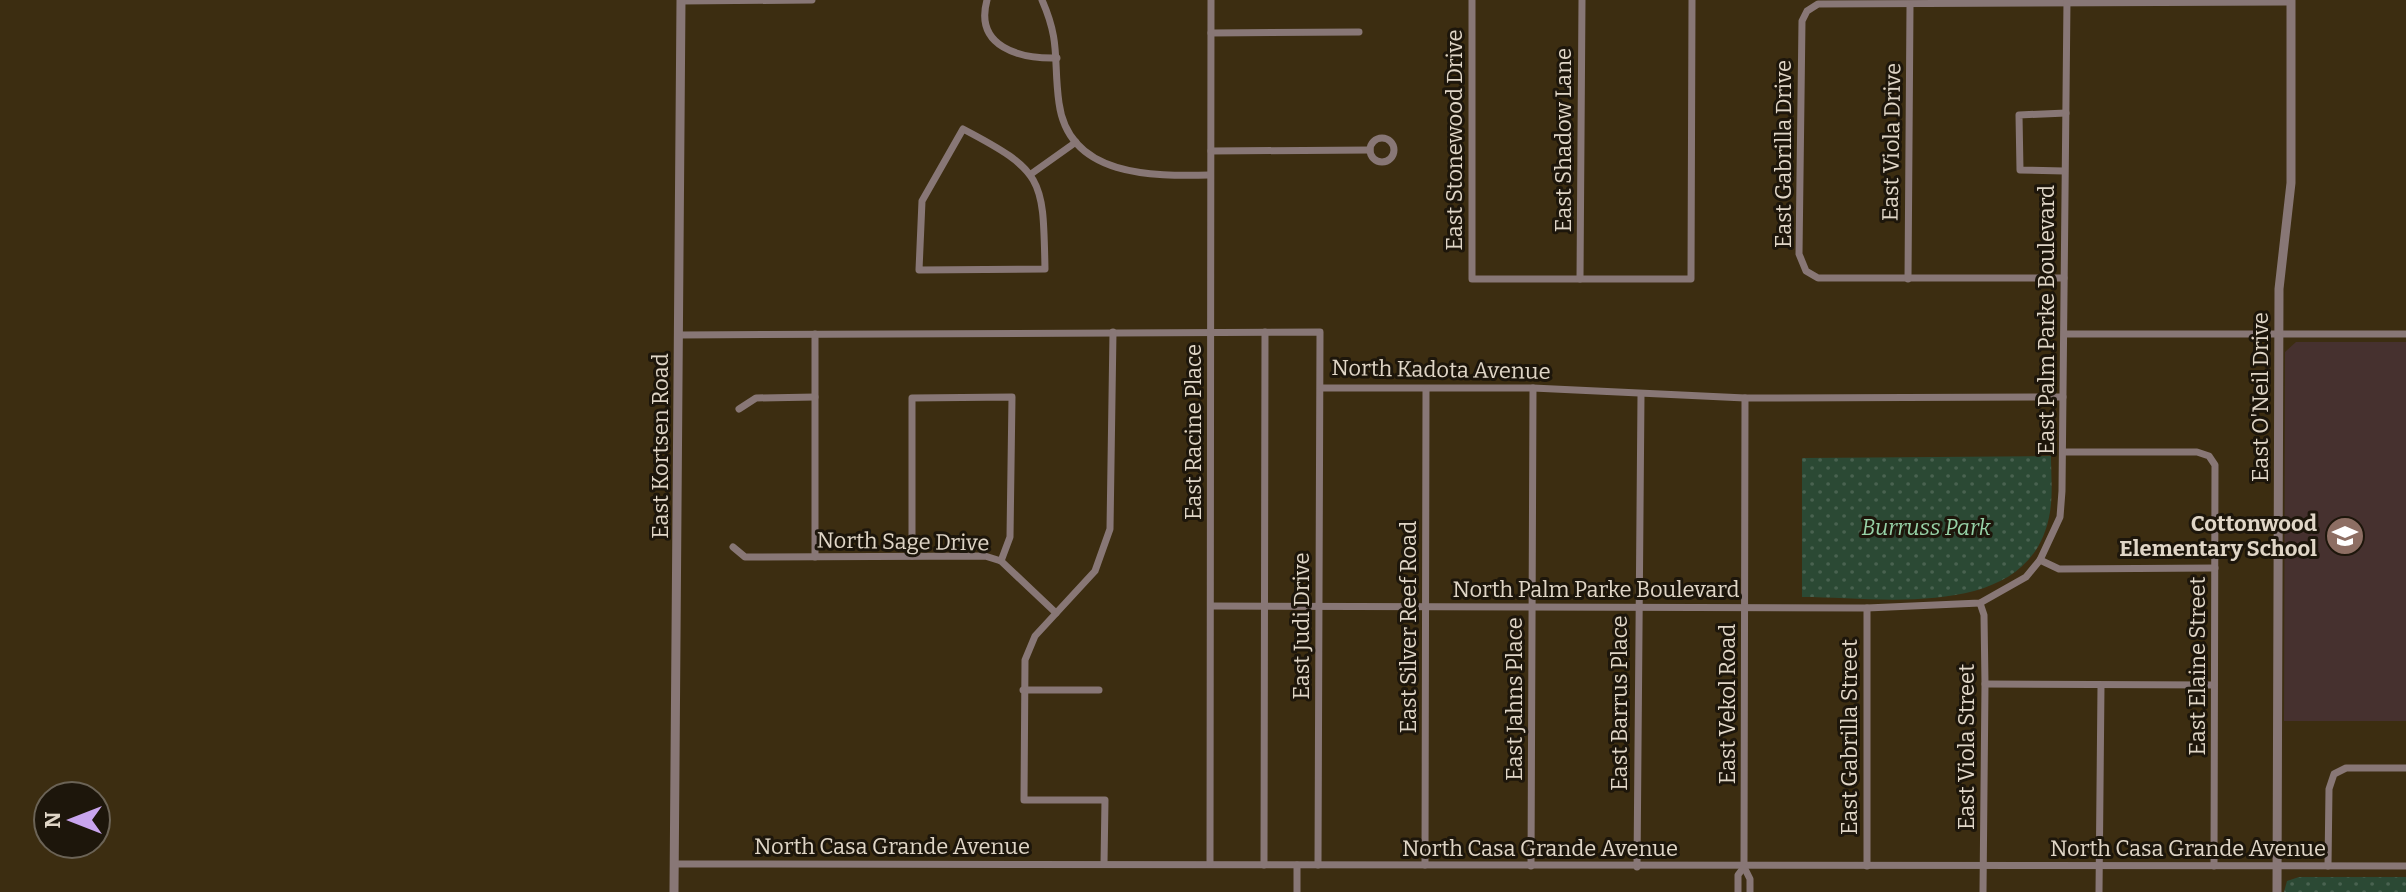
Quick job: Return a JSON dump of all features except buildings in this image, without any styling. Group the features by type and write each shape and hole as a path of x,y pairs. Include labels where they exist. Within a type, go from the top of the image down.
{"street":[{"path":"681,1 812,0"},
{"path":"987,0 983,14 985,29 992,40 1017,55 1057,58"},
{"path":"1042,0 1055,29 1059,104 1076,142 1108,166 1132,174 1210,175"},
{"name":"East Racine Place","path":"1210,864 1211,0"},
{"name":"East Stonewood Drive","path":"1472,0 1472,279 1580,279"},
{"name":"East Shadow Lane","path":"1580,279 1582,0"},
{"path":"1580,279 1691,279 1692,0"},
{"name":"East Kortsen Road","path":"674,892 681,1"},
{"path":"1910,6 2067,1 2291,1"},
{"name":"East Palm Parke Boulevard","path":"1980,603 2026,577 2040,560 2060,517 2064,452 2067,1"},
{"name":"East O'Neil Drive","path":"2277,892 2278,334 2279,289 2291,183 2291,1"},
{"name":"East Gabrilla Drive","path":"1908,279 1818,278 1806,271 1799,254 1802,21 1807,11 1818,4 1910,6"},
{"name":"East Viola Drive","path":"1908,279 1910,6"},
{"path":"1211,33 1359,32"},
{"path":"2064,171 2020,170 2019,115 2066,113"},
{"path":"963,129 1006,152 1031,174 1044,202 1045,269 919,270 922,201 963,129"},
{"path":"1031,174 1076,142"},
{"path":"1211,151 1370,150"},
{"path":"1908,279 2064,278"},
{"path":"1104,864 1105,800 1024,800 1023,690 1025,660 1035,636 1095,571 1110,529 1113,332"},
{"path":"1264,865 1265,332"},
{"name":"North Kadota Avenue","path":"679,335 1320,332 1321,388 1533,388 1745,398 2063,397"},
{"path":"815,334 815,557"},
{"path":"2065,334 2406,334"},
{"name":"East Judi Drive","path":"1318,865 1321,388"},
{"name":"East Jahns Place","path":"1531,866 1533,388"},
{"name":"East Silver Reef Road","path":"1425,865 1426,389"},
{"name":"East Barrus Place","path":"1637,867 1641,395"},
{"path":"739,409 756,398 815,397"},
{"path":"912,556 912,398 1012,397 1010,537 1001,561"},
{"name":"East Vekol Road","path":"1745,398 1744,867 1750,879 1750,892"},
{"name":"East Elaine Street","path":"2064,452 2197,452 2209,456 2215,465 2214,866"},
{"name":"North Sage Drive","path":"733,547 745,557 985,556 1001,561 1056,613"},
{"path":"2040,560 2059,569 2215,568"},
{"name":"North Palm Parke Boulevard","path":"1211,606 1867,608 1980,603"},
{"name":"East Viola Street","path":"1980,603 1984,615 1985,684 1983,892"},
{"name":"East Gabrilla Street","path":"1867,608 1867,866"},
{"path":"1985,684 2214,685"},
{"path":"2099,892 2101,686"},
{"path":"1023,690 1099,690"},
{"path":"2328,866 2329,789 2334,774 2346,768 2406,768"},
{"name":"North Casa Grande Avenue","path":"675,864 2406,866"},
{"path":"1297,865 1297,892"},
{"name":"East Vekol Road","path":"1738,892 1738,875 1744,867"}],"shaded area":[{"name":"Cottonwood Elementary School","path":"2296,342 2406,342 2406,721 2284,721 2285,352"}],"green space":[{"name":"Burruss Park","path":"2051,456 2050,512 2037,548 2015,572 1985,588 1950,596 1911,599 1802,597 1802,458"},
{"path":"2299,877 2406,877 2406,892 2284,892 2287,881"}],"place":[{"name":"Cottonwood Elementary School","path":"2345,536"}]}
